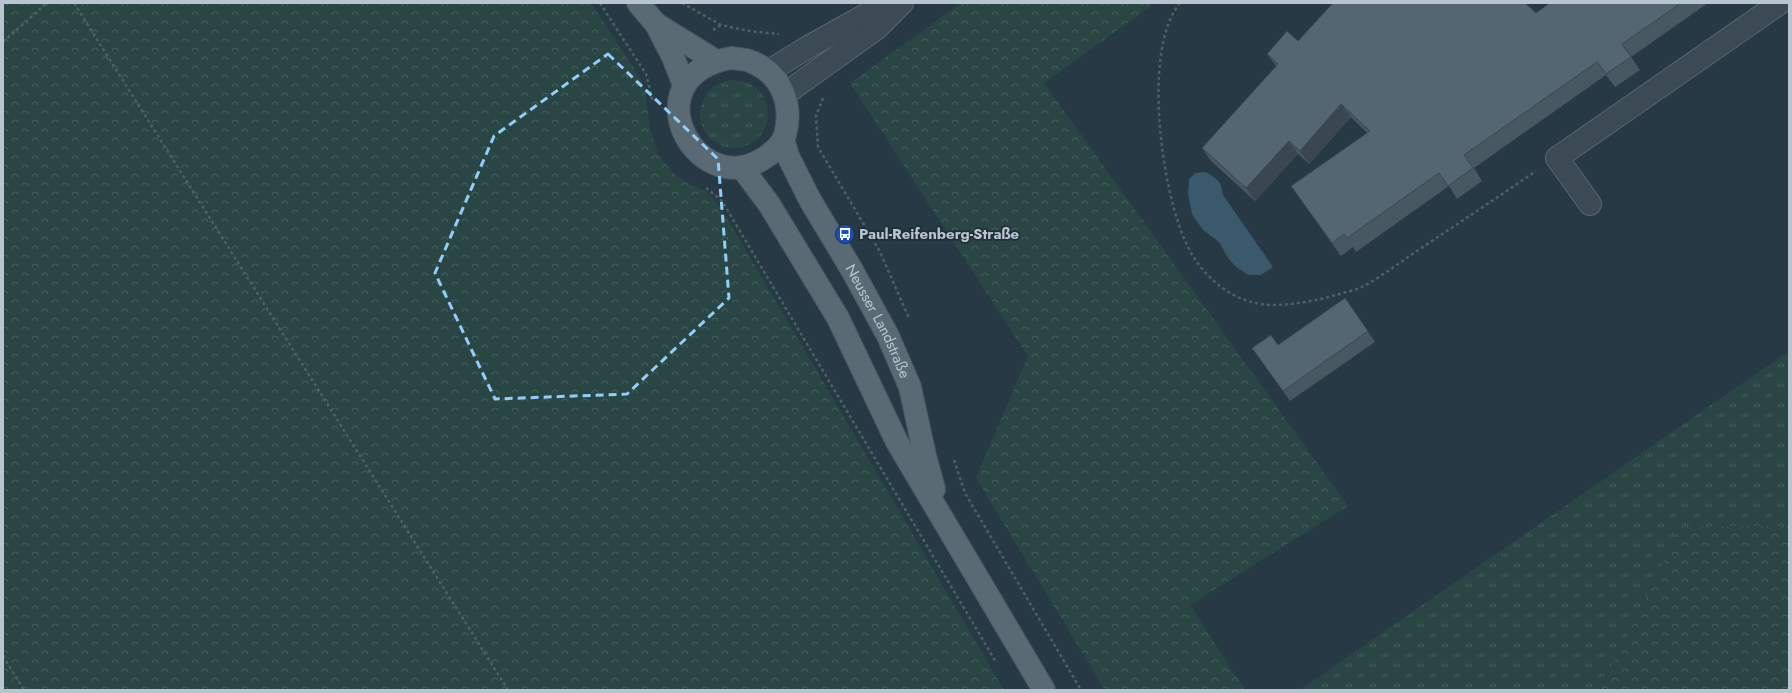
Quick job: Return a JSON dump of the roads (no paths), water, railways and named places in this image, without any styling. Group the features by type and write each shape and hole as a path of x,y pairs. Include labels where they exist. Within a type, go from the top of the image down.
{"main road":[{"path":"638,3 656,24 673,57 684,84 679,100 679,115 683,132 692,148 705,159 722,166 742,168 755,164 773,153 783,140"},
{"path":"656,24 716,61"},
{"name":"Neusser Landstraße","path":"684,84 701,68 716,61 731,58 751,61 769,71 778,81 785,94 788,112 783,140 788,156 810,200 852,270 888,336 910,387 925,456 942,515"},
{"name":"Neusser Landstraße","path":"742,168 770,204 838,318 897,442 942,515 1044,690"}],"street":[{"path":"769,71 816,42 887,3"},
{"path":"785,94 877,28 902,3"},
{"path":"1590,204 1556,158 1780,3"}],"water":[{"path":"1205,172 1218,180 1223,195 1273,267 1261,275 1248,275 1236,267 1228,258 1219,242 1203,230 1192,214 1188,194 1189,179 1195,173"}],"place":[{"name":"Paul-Reifenberg-Straße","path":"845,234"}]}
